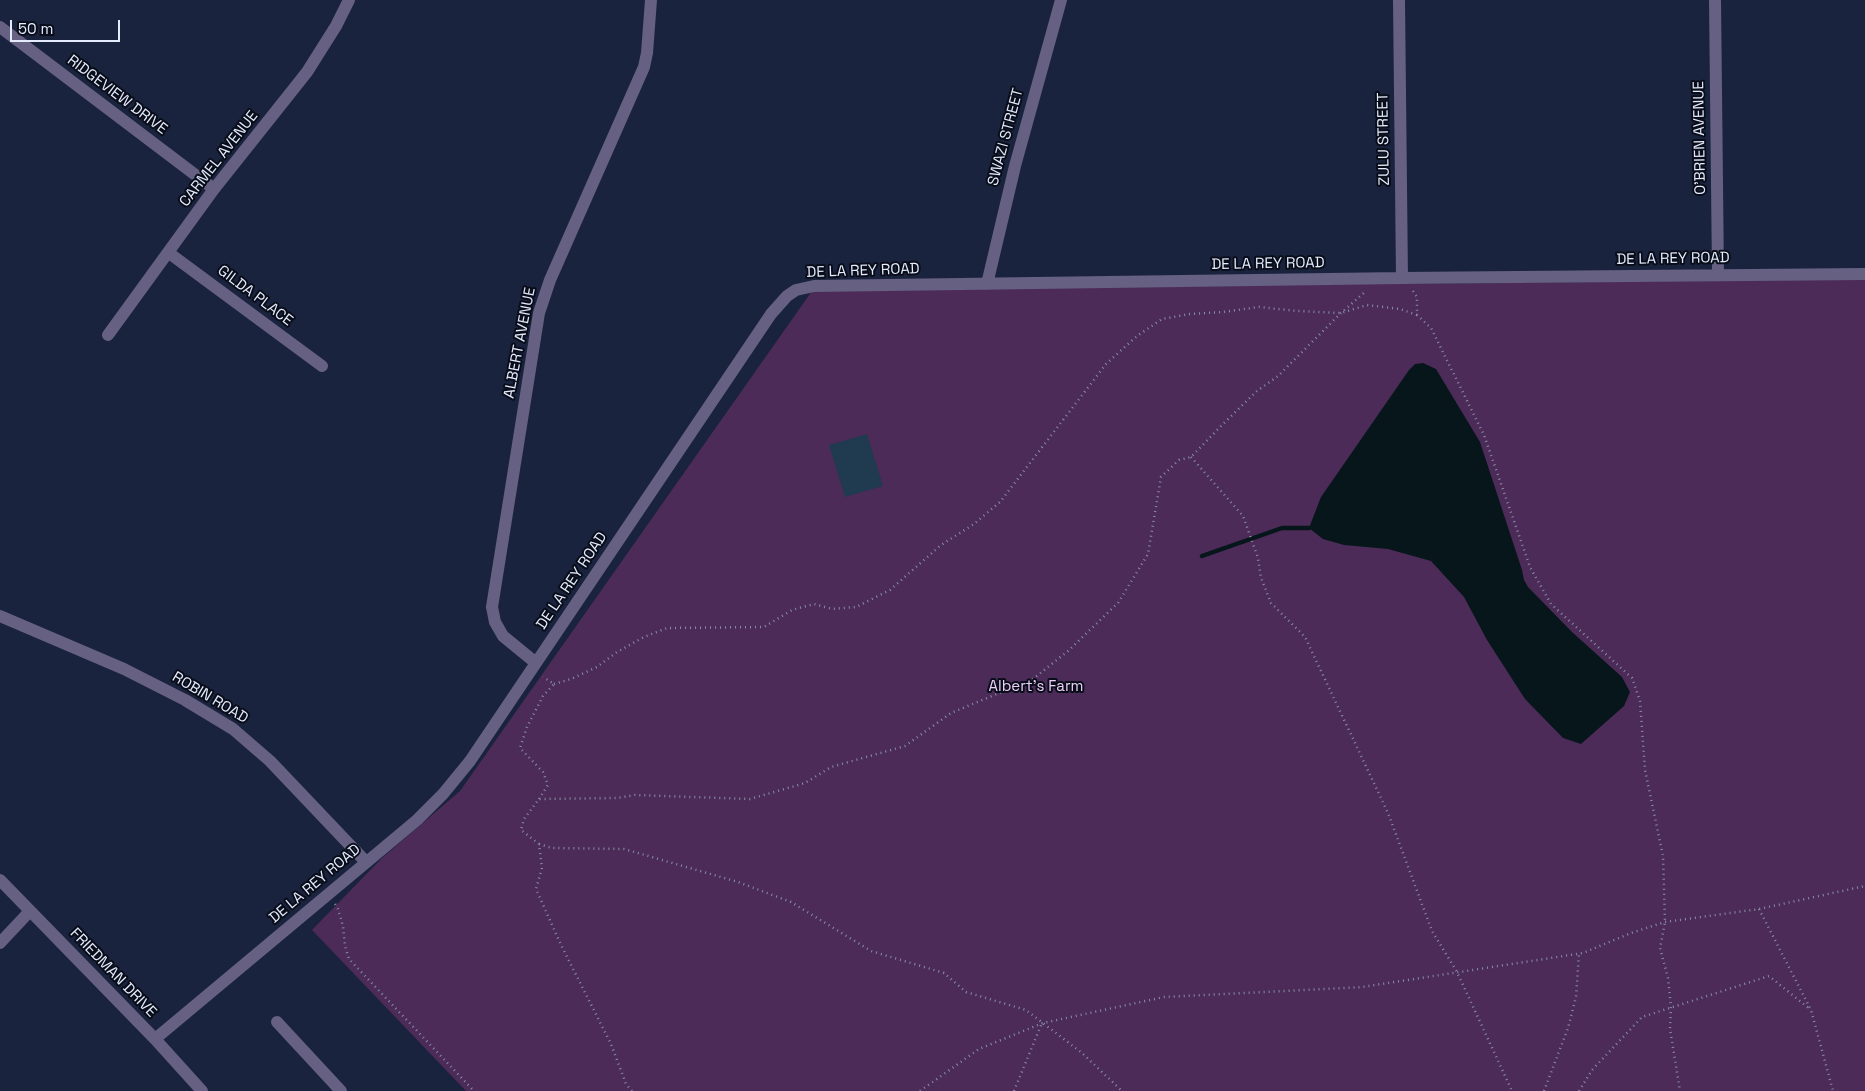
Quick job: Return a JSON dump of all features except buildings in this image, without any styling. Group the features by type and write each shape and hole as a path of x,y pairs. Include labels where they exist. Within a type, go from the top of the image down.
{"street":[{"name":"CARMEL AVENUE","path":"108,335 214,189 307,72 332,33 349,0"},
{"name":"ALBERT AVENUE","path":"536,663 503,636 495,622 492,607 539,313 542,299 550,280 644,67 647,53 651,0"},
{"name":"SWAZI STREET","path":"987,284 1014,166 1061,0"},
{"name":"ZULU STREET","path":"1399,0 1402,278"},
{"name":"O'BRIEN AVENUE","path":"1714,0 1718,275"},
{"name":"RIDGEVIEW DRIVE","path":"0,27 214,189"},
{"name":"GILDA PLACE","path":"169,253 322,366"},
{"name":"DE LA REY ROAD","path":"155,1039 417,820 444,794 470,761 771,314 787,296 796,290 814,286 1382,278 1865,274"},
{"name":"ROBIN ROAD","path":"0,616 124,669 185,700 233,729 270,761 366,862"},
{"name":"FRIEDMAN DRIVE","path":"0,880 155,1039 202,1091"},
{"path":"0,943 30,911"},
{"path":"277,1022 341,1091"}],"path":[{"path":"539,799 617,798 635,795 750,799 806,783 830,767 905,746 951,713 1033,680 1068,651 1118,603 1148,554 1160,477 1179,460 1191,458 1250,398 1278,376 1341,312 1382,278"},
{"path":"1402,278 1418,297 1417,315"},
{"path":"1122,1091 1082,1053 1026,1010 966,992 944,973 872,951 791,902 738,882 624,849 552,848 539,844 521,830 524,819 548,785 543,772 520,748 527,726 543,696 554,684 572,679 597,667 617,652 644,636 667,628 764,627 792,610 814,604 832,609 856,607 890,590 941,545 974,524 1000,502 1106,364 1137,336 1162,319 1190,314 1259,308 1306,312 1341,312 1367,305 1400,309 1417,315 1431,328 1484,435 1530,567 1551,604 1632,678 1640,701 1645,770 1663,856 1664,922 1660,948 1668,978 1671,1007 1670,1029 1680,1091"},
{"path":"1191,458 1243,516 1258,558 1261,578 1271,604 1305,637 1388,813 1432,931 1457,972 1512,1091"},
{"path":"536,663 542,676 554,684"},
{"path":"539,844 542,868 536,889 561,946 611,1044 626,1084 632,1091"},
{"path":"920,1091 979,1049 1043,1022 1164,997 1362,987 1579,954 1664,922 1759,909 1865,886"},
{"path":"327,894 338,909 343,926 345,946 350,959 474,1091"},
{"path":"1759,909 1811,1010 1833,1091"},
{"path":"1544,1091 1568,1028 1576,997 1579,954"},
{"path":"1579,1091 1592,1070 1642,1016 1769,976 1811,1010"},
{"path":"1014,1091 1043,1022"}],"green space":[{"name":"Albert's Farm","path":"1865,279 1865,1091 466,1091 312,930 382,858 460,791 812,291 998,282 1420,284"}],"shaded area":[{"path":"1423,363 1436,369 1480,442 1524,580 1528,587 1572,632 1622,677 1630,692 1624,706 1581,744 1563,738 1525,699 1487,640 1464,597 1431,561 1388,549 1344,545 1323,539 1309,528 1321,497 1409,370 1415,364"}],"waterway":[{"path":"1202,556 1282,528 1309,528"}]}
